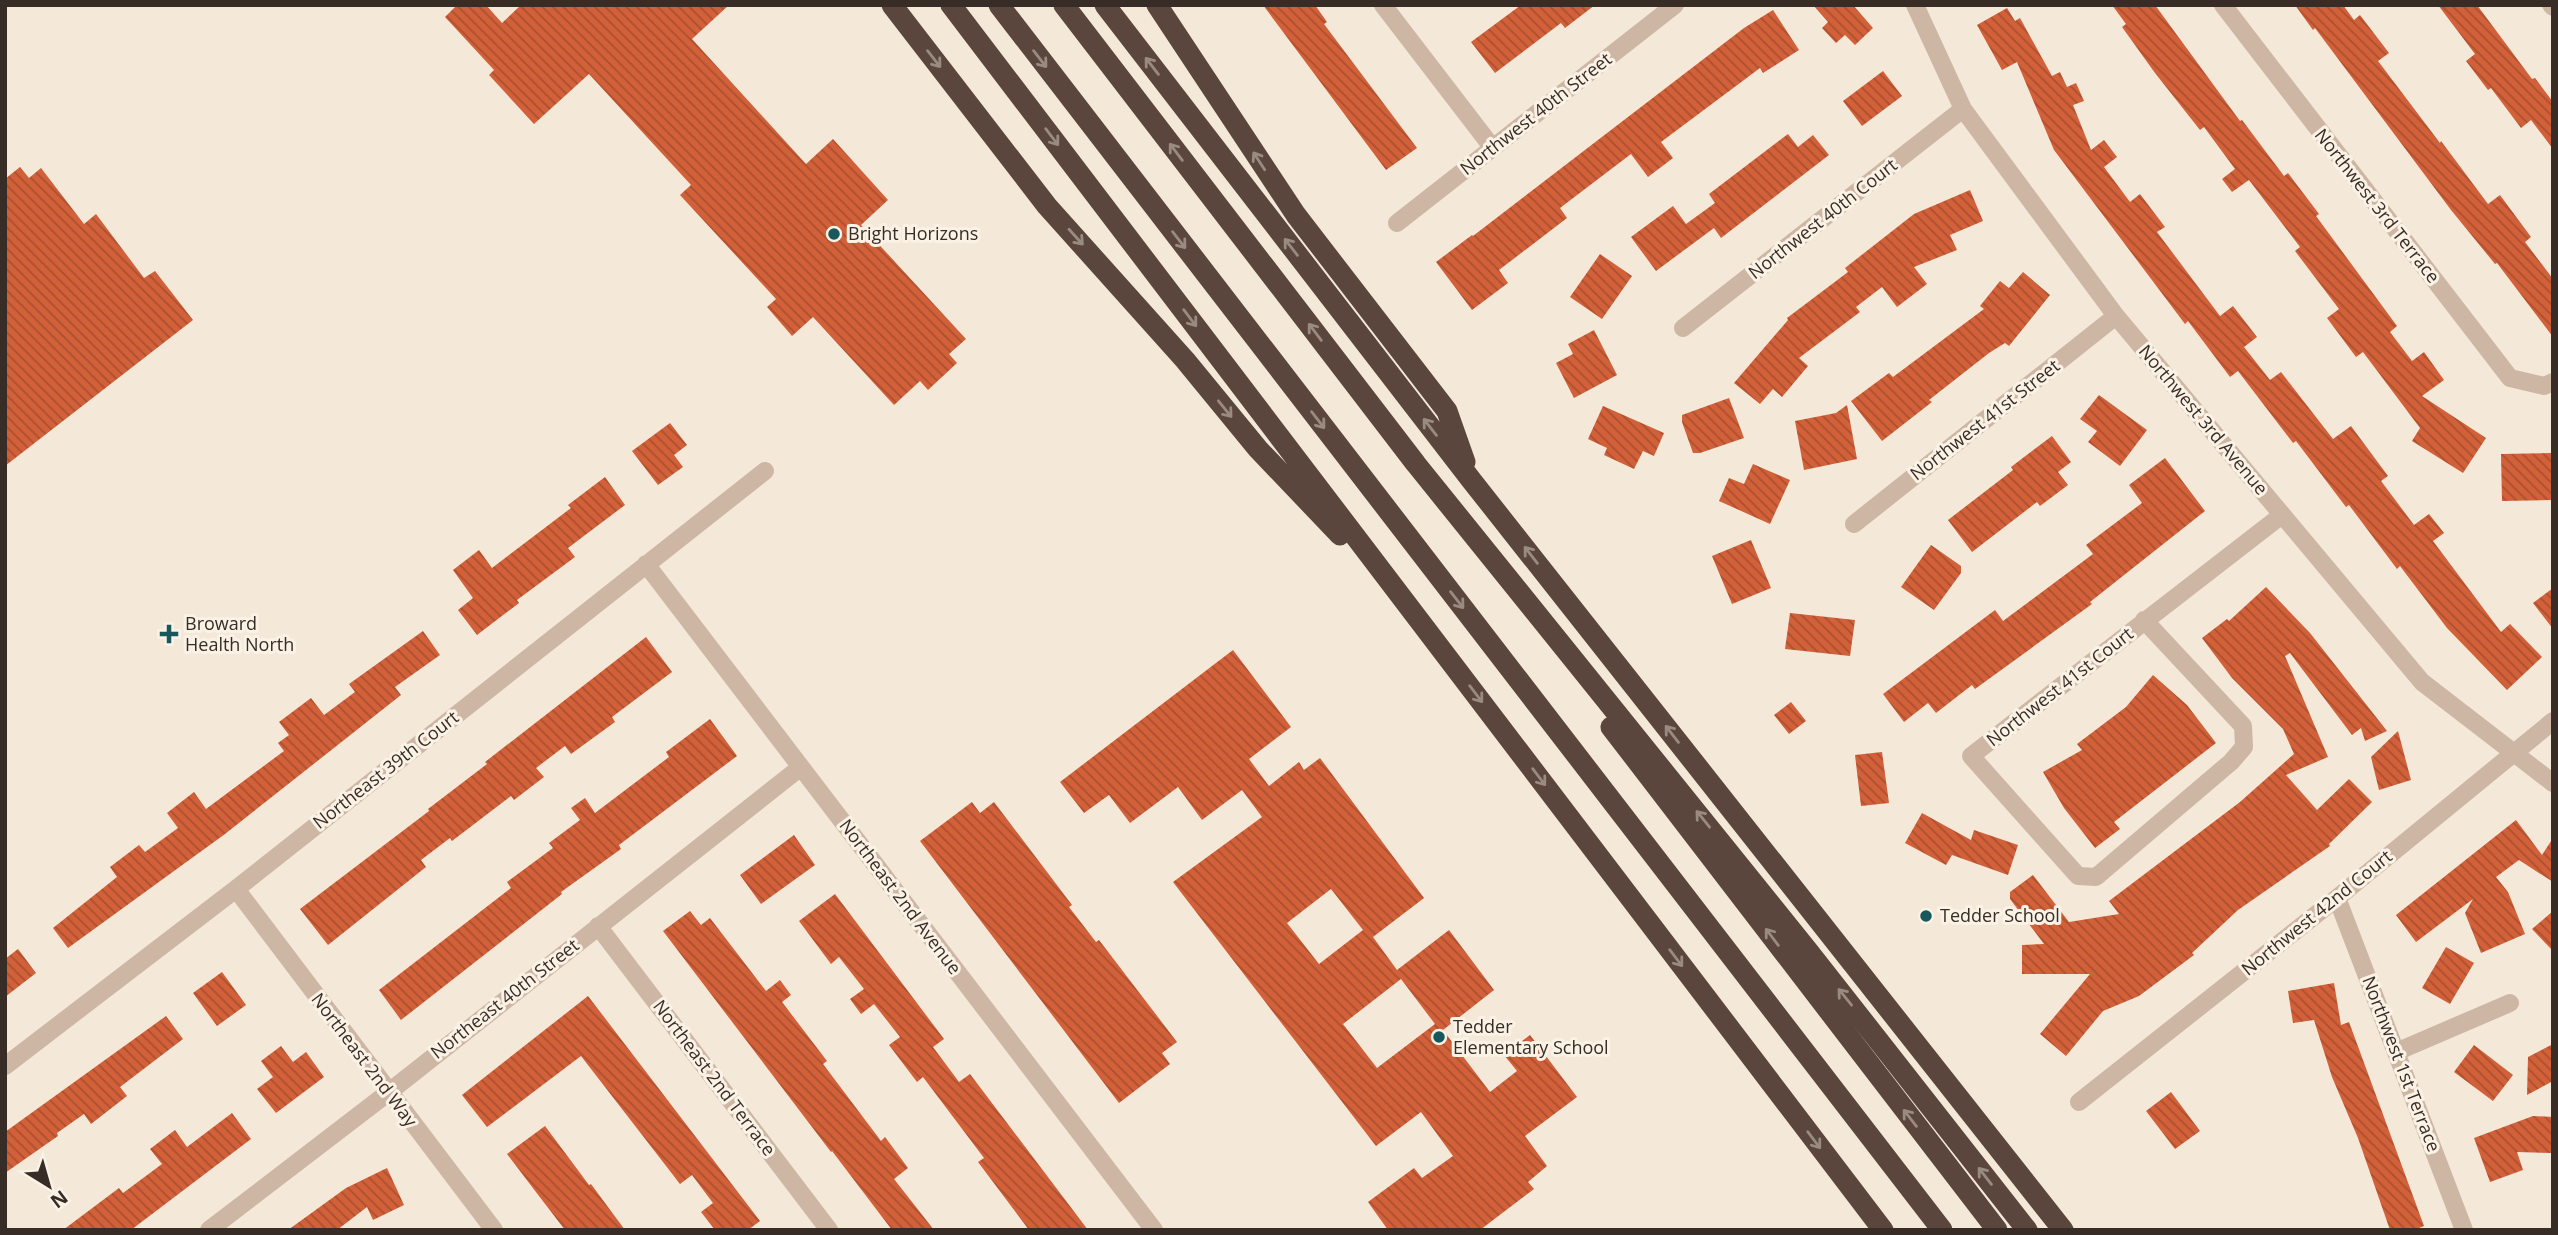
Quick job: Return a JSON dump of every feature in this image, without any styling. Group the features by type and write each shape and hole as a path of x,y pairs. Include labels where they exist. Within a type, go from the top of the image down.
{"highway":[{"path":"892,5 1047,206 1185,360 1258,449 1425,627"},
{"path":"951,5 1883,1230"},
{"path":"999,5 1942,1230"},
{"path":"1064,5 1416,464 1818,962 2027,1230"},
{"path":"1105,5 1472,481 2063,1230"},
{"path":"1157,5 1267,175 1447,411 1472,481"},
{"path":"1416,464 1476,551 1997,1230"}],"street":[{"path":"1383,5 1492,148"},
{"name":"Northwest 40th Street","path":"1397,223 1675,5"},
{"name":"Northwest 3rd Avenue","path":"1915,5 1963,109 2116,316 2422,682 2553,783"},
{"name":"Northwest 3rd Terrace","path":"2223,5 2510,379 2548,384"},
{"name":"Northwest 40th Court","path":"1683,328 1963,109"},
{"name":"Northwest 41st Street","path":"1854,524 2116,316"},
{"name":"Northeast 39th Court","path":"5,1066 236,889 765,471"},
{"name":"Northwest 41st Court","path":"2144,620 2243,726 2244,747 2231,762 2096,877 2078,876 1971,756 2144,620 2282,515"},
{"name":"Northeast 2nd Avenue","path":"646,564 1154,1230"},
{"name":"Northwest 42nd Court","path":"2079,1102 2337,898 2553,721"},
{"name":"Northeast 40th Street","path":"209,1230 389,1092 801,767"},
{"name":"Northeast 2nd Way","path":"236,889 494,1230"},
{"name":"Northwest 1st Terrace","path":"2337,898 2464,1230"},
{"name":"Northeast 2nd Terrace","path":"598,926 830,1230"},
{"path":"2396,1052 2510,1003"}],"building":[{"path":"457,5 486,5 502,23 521,5 729,5 692,39 806,164 833,139 888,200 861,225 966,339 949,354 957,363 928,390 920,381 894,405 813,317 792,336 767,307 776,299 680,195 691,185 589,74 534,124 489,75 494,70 445,17"},
{"path":"1263,5 1315,5 1327,22 1324,24 1417,148 1386,170"},
{"path":"1521,5 1595,5 1565,28 1561,23 1495,73 1471,42"},
{"path":"1813,5 1853,5 1873,28 1855,45 1845,35 1836,43 1822,28 1828,22"},
{"path":"2112,5 2155,5 2240,121 2242,120 2284,176 2288,173 2319,214 2316,216 2397,326 2390,332 2412,361 2424,352 2444,380 2422,396 2486,438 2463,473 2412,441 2420,428 2363,352 2356,357 2327,318 2339,309 2295,251 2300,247 2249,180 2232,192 2222,179 2235,169 2204,127 2200,130 2155,73 2122,27 2126,24"},
{"path":"2295,5 2343,5 2354,20 2360,15 2389,53 2378,61 2440,143 2441,141 2488,204 2500,195 2531,237 2525,242 2553,279 2553,337 2497,263 2495,264 2451,210"},
{"path":"2438,5 2477,5 2532,79 2535,78 2553,102 2553,149 2531,120 2521,128 2491,88 2488,90 2466,61 2475,54"},
{"path":"2007,8 2015,21 2020,18 2052,76 2060,72 2067,87 2076,83 2084,101 2073,105 2091,150 2104,140 2117,157 2104,167 2130,202 2140,194 2165,227 2157,232 2220,316 2233,306 2257,337 2244,347 2270,380 2281,372 2333,439 2351,426 2388,476 2381,481 2414,525 2429,514 2444,533 2433,541 2501,632 2510,624 2542,657 2507,690 2447,628 2400,566 2397,569 2349,505 2346,507 2238,371 2230,377 2188,321 2185,324 2054,150 2017,62 2002,70 1977,25"},
{"path":"1773,10 1799,50 1763,73 1760,68 1661,142 1673,158 1648,177 1631,154 1560,208 1567,218 1499,270 1508,283 1472,310 1436,262 1744,28"},
{"path":"1883,71 1902,96 1862,126 1843,101"},
{"path":"1788,134 1798,147 1813,135 1829,155 1721,238 1714,228 1656,271 1631,237 1673,206 1686,224 1715,203 1709,194"},
{"path":"20,167 29,178 41,168 84,224 96,214 144,278 155,271 193,320 5,466 5,179"},
{"path":"1970,190 1983,221 1950,235 1957,250 1914,267 1927,284 1897,307 1882,287 1856,307 1860,312 1799,358 1808,366 1782,397 1773,389 1760,404 1734,383 1787,318 1848,272 1845,268 1914,214"},
{"path":"1600,254 1632,276 1602,319 1570,297"},
{"path":"2023,272 2050,295 2009,346 2005,343 1989,353 1882,441 1851,401 1889,373 1893,377 1984,309 1980,306 2000,281 2009,288"},
{"path":"1594,330 1617,375 1574,398 1556,363 1573,354 1568,344"},
{"path":"2099,395 2147,430 2120,466 2088,442 2097,431 2080,419"},
{"path":"1729,398 1744,438 1693,453 1682,415"},
{"path":"1847,405 1857,459 1804,470 1795,421 1836,413"},
{"path":"1603,406 1664,433 1654,456 1643,451 1634,469 1604,455 1607,448 1588,439"},
{"path":"670,423 687,445 674,455 683,467 658,485 632,451"},
{"path":"2052,436 2071,462 2058,472 2068,485 2040,506 2037,502 1972,552 1948,520"},
{"path":"2551,453 2552,500 2502,501 2501,454"},
{"path":"2165,458 2205,511 2090,602 2092,604 1975,689 1972,685 1936,713 1928,703 1904,722 1883,694 1995,610 2003,621 2093,554 2086,545 2142,503 2129,485"},
{"path":"1753,464 1790,480 1770,524 1719,501 1729,478 1744,484"},
{"path":"605,477 625,505 568,548 575,557 517,600 519,603 477,635 458,610 473,598 453,570 479,550 492,568 571,508 568,505"},
{"path":"1751,540 1771,588 1732,604 1712,556"},
{"path":"1931,545 1961,566 1961,573 1934,610 1901,587"},
{"path":"2266,587 2310,633 2387,731 2365,741 2361,728 2352,735 2290,653 2285,656 2328,757 2286,775 2317,810 2349,779 2372,802 2329,844 2330,846 2238,910 2192,953 2194,955 2139,996 2103,1011 2066,1056 2040,1034 2090,974 2022,974 2022,945 2044,944 2010,899 2010,892 2033,875 2069,922 2119,914 2109,901 2240,802 2294,754 2283,729 2232,678 2202,638 2227,619 2229,621"},
{"path":"2553,588 2553,629 2533,603"},
{"path":"1790,613 1855,620 1850,656 1785,649"},
{"path":"423,631 440,655 395,687 401,695 225,834 68,948 53,928 117,877 110,867 139,845 145,852 178,828 167,813 194,792 206,809 284,751 278,743 289,735 279,722 311,698 324,715 355,692 349,684"},
{"path":"646,637 672,672 612,717 615,722 571,754 565,746 536,768 544,777 514,800 511,796 452,841 450,838 421,860 426,867 328,945 300,909 429,811 428,809 487,764 485,762"},
{"path":"1233,650 1291,727 1249,759 1269,786 1299,762 1304,770 1320,758 1424,898 1373,937 1397,970 1449,930 1494,990 1443,1030 1490,1092 1517,1071 1504,1055 1530,1035 1577,1097 1525,1136 1547,1166 1528,1182 1534,1189 1480,1230 1388,1230 1368,1202 1414,1168 1422,1178 1453,1156 1421,1112 1376,1146 1173,882 1262,817 1242,790 1202,820 1178,787 1130,823 1109,795 1084,813 1060,782","holes":["1331,889 1363,930 1319,964 1287,923","1401,979 1435,1024 1377,1068 1343,1024"]},
{"path":"2153,675 2187,705 2216,743 2114,822 2120,829 2095,848 2064,808 2043,772 2082,750 2077,744 2126,707"},
{"path":"1791,702 1806,721 1789,734 1774,715"},
{"path":"710,719 737,756 619,845 621,849 561,892 562,894 401,1020 379,990 511,888 507,882 553,848 549,843 580,820 571,808 585,798 595,813 669,757 666,752"},
{"path":"2398,731 2411,780 2379,790 2371,757"},
{"path":"1882,752 1889,803 1861,806 1855,755"},
{"path":"972,802 980,813 994,802 1072,905 1069,907 1096,942 1099,940 1177,1042 1162,1053 1170,1064 1119,1103 920,841"},
{"path":"1922,813 1971,840 1974,830 2018,845 2008,875 1952,855 1946,865 1905,843"},
{"path":"2516,820 2542,855 2553,838 2553,882 2519,860 2496,877 2508,892 2525,934 2481,953 2465,913 2473,899 2416,942 2396,915"},
{"path":"794,835 815,865 761,904 740,875"},
{"path":"835,894 944,1039 933,1047 959,1082 970,1074 1088,1230 1029,1230 978,1162 984,1158 923,1077 917,1082 889,1045 900,1037 874,1004 861,1014 850,999 864,989 839,957 831,964 799,921"},
{"path":"690,911 701,925 710,918 766,991 780,980 791,995 782,1002 827,1061 823,1064 881,1141 885,1137 908,1168 894,1179 934,1230 892,1230 831,1152 663,931"},
{"path":"2553,911 2553,951 2532,929"},
{"path":"2446,947 2474,963 2450,1004 2422,988"},
{"path":"18,949 36,973 5,997 5,959"},
{"path":"222,972 246,1005 217,1026 193,993"},
{"path":"2334,983 2341,1025 2349,1022 2424,1226 2414,1230 2390,1230 2358,1138 2332,1077 2314,1020 2293,1023 2288,991"},
{"path":"588,996 760,1221 748,1230 715,1230 701,1212 713,1203 692,1175 680,1184 581,1056 487,1127 462,1095"},
{"path":"166,1016 183,1039 120,1087 127,1096 91,1124 84,1114 5,1173 5,1132"},
{"path":"2553,1044 2553,1081 2527,1095 2528,1057"},
{"path":"2474,1045 2513,1075 2493,1101 2454,1072"},
{"path":"281,1046 293,1062 306,1052 324,1077 276,1113 257,1089 273,1077 261,1061"},
{"path":"2171,1092 2200,1131 2175,1149 2146,1111"},
{"path":"232,1113 251,1139 131,1230 63,1230 119,1188 123,1193 162,1164 150,1149 175,1130 187,1147"},
{"path":"2533,1116 2553,1117 2553,1153 2517,1152 2523,1170 2490,1182 2474,1138"},
{"path":"545,1126 625,1230 565,1230 507,1154"},
{"path":"387,1168 404,1205 373,1220 367,1207 337,1230 288,1230 346,1188"}],"place":[{"name":"Bright Horizons","path":"834,234"},
{"name":"Broward Health North","path":"169,634"},
{"name":"Tedder School","path":"1926,916"},
{"name":"Tedder Elementary School","path":"1439,1037"}]}
